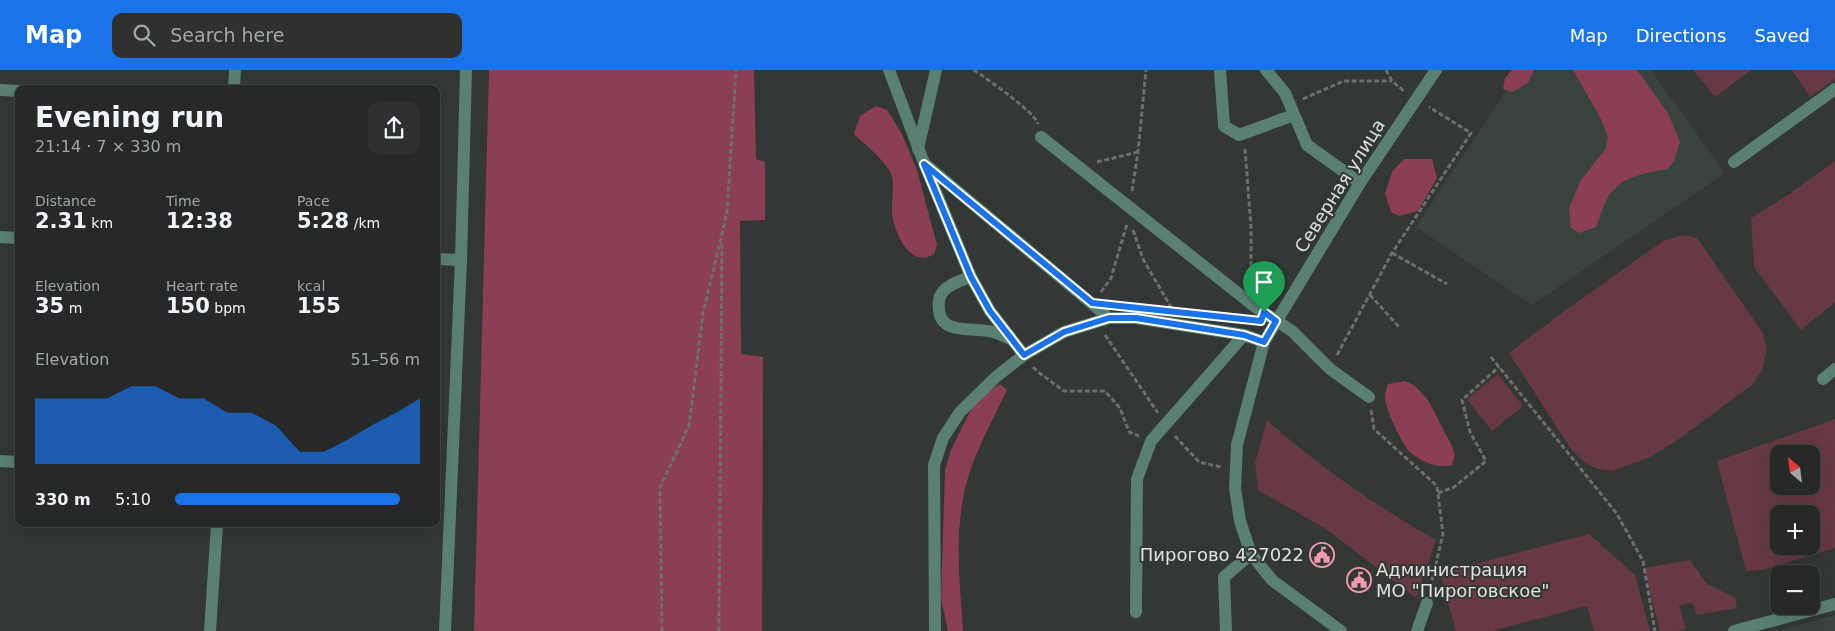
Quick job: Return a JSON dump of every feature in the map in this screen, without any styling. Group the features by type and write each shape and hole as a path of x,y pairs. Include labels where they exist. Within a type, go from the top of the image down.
{"street":[{"path":"234,85 235,70"},
{"path":"445,631 461,260 466,70"},
{"path":"889,70 918,149 971,277 990,311 1024,355"},
{"path":"918,149 936,70"},
{"path":"1220,70 1224,126 1239,135 1292,110"},
{"path":"1266,70 1285,93 1307,145 1360,183"},
{"name":"Северная улица","path":"1341,631 1272,580 1252,554 1240,521 1234,488 1237,445 1264,342 1360,183 1436,70"},
{"path":"1734,162 1835,89"},
{"path":"0,90 15,91"},
{"path":"1041,137 1254,306 1292,331 1330,369 1369,397"},
{"path":"924,164 1109,318"},
{"path":"0,237 15,238"},
{"path":"440,259 461,260"},
{"path":"971,277 957,282 945,290 939,300 940,312 944,323 956,330 993,332 1012,340"},
{"path":"935,631 934,465 943,438 960,412 997,376 1024,355 1064,332 1109,318 1136,318 1244,335 1264,342"},
{"path":"1136,612 1137,479 1151,441 1244,335"},
{"path":"1822,378 1835,369"},
{"path":"0,461 15,462"},
{"path":"210,631 217,527"},
{"path":"1226,631 1224,577 1252,554"},
{"path":"1417,631 1427,602"},
{"path":"1734,631 1835,604"}],"path":[{"path":"662,631 660,488 689,426 703,313 727,213 736,70"},
{"path":"974,70 1024,107 1037,120 1041,137"},
{"path":"1330,369 1392,254 1471,133 1416,100 1392,81 1386,70"},
{"path":"1292,110 1344,82 1392,81"},
{"path":"1243,134 1251,227 1251,282 1254,306"},
{"path":"1078,166 1138,152"},
{"path":"1129,218 1143,259 1174,311 1164,310"},
{"path":"719,631 722,234"},
{"path":"1392,254 1447,284"},
{"path":"1370,295 1400,328"},
{"path":"1024,355 1038,372 1064,391 1105,390 1120,408 1129,432 1151,441"},
{"path":"1491,357 1617,514 1643,561 1655,631"},
{"path":"1438,493 1454,487 1486,460 1470,432 1462,400 1499,367"},
{"path":"1369,397 1374,429 1437,486 1443,534 1427,602"}],"shaded area":[{"path":"489,70 754,70 756,159 765,162 765,220 740,221 741,354 763,357 762,631 474,631"},
{"path":"1512,70 1534,70 1528,83 1512,92 1503,89 1505,78"},
{"path":"1520,70 1651,70 1725,173 1532,305 1416,227"},
{"path":"1573,70 1637,70 1668,113 1680,142 1674,161 1668,169 1635,177 1620,184 1606,200 1596,227 1579,233 1571,228 1569,208 1581,180 1606,148 1608,138 1601,119"},
{"path":"1693,70 1751,70 1715,97"},
{"path":"1792,70 1835,70 1835,79 1810,97"},
{"path":"876,106 887,110 902,134 917,170 937,245 934,254 926,257 912,254 902,242 893,219 893,182 890,172 881,160 854,134 860,116"},
{"path":"1404,159 1432,159 1437,178 1418,211 1399,216 1391,212 1385,194 1392,172"},
{"path":"1835,161 1835,302 1801,330 1754,267 1751,218 1788,195"},
{"path":"1683,235 1697,238 1763,333 1767,349 1762,370 1753,384 1679,439 1650,457 1613,471 1598,469 1585,463 1571,449 1509,353 1663,241"},
{"path":"1498,374 1523,406 1492,431 1467,399"},
{"path":"1405,381 1414,385 1428,400 1452,446 1455,455 1452,465 1441,466 1425,462 1410,452 1398,434 1390,416 1385,396 1388,384"},
{"path":"1000,384 1007,390 983,438 968,476 962,507 959,542 959,578 963,631 948,631 941,598 945,471 950,452 976,399"},
{"path":"1835,419 1835,548 1820,553 1820,505 1770,505 1770,555 1812,555 1779,565 1770,565 1770,568 1762,570 1746,571 1717,461"},
{"path":"1267,420 1348,484 1436,540 1416,598 1326,529 1258,490 1255,463"},
{"path":"1589,534 1635,575 1650,631 1594,631 1587,606 1492,631 1456,631 1440,573"},
{"path":"1690,560 1706,583 1735,598 1737,608 1697,615 1692,603 1679,606 1686,629 1660,631 1644,568"},
{"path":"1835,615 1835,631 1777,631"}],"place":[{"name":"Пирогово 427022","path":"1322,555"},
{"name":"Администрация МО \"Пироговское\"","path":"1359,580"}],"route":[{"path":"924,164 1092,303 1261,321 1264,312 1276,321 1264,342 1244,335 1136,318 1109,318 1064,332 1024,355 990,311 971,277 924,164"}]}
